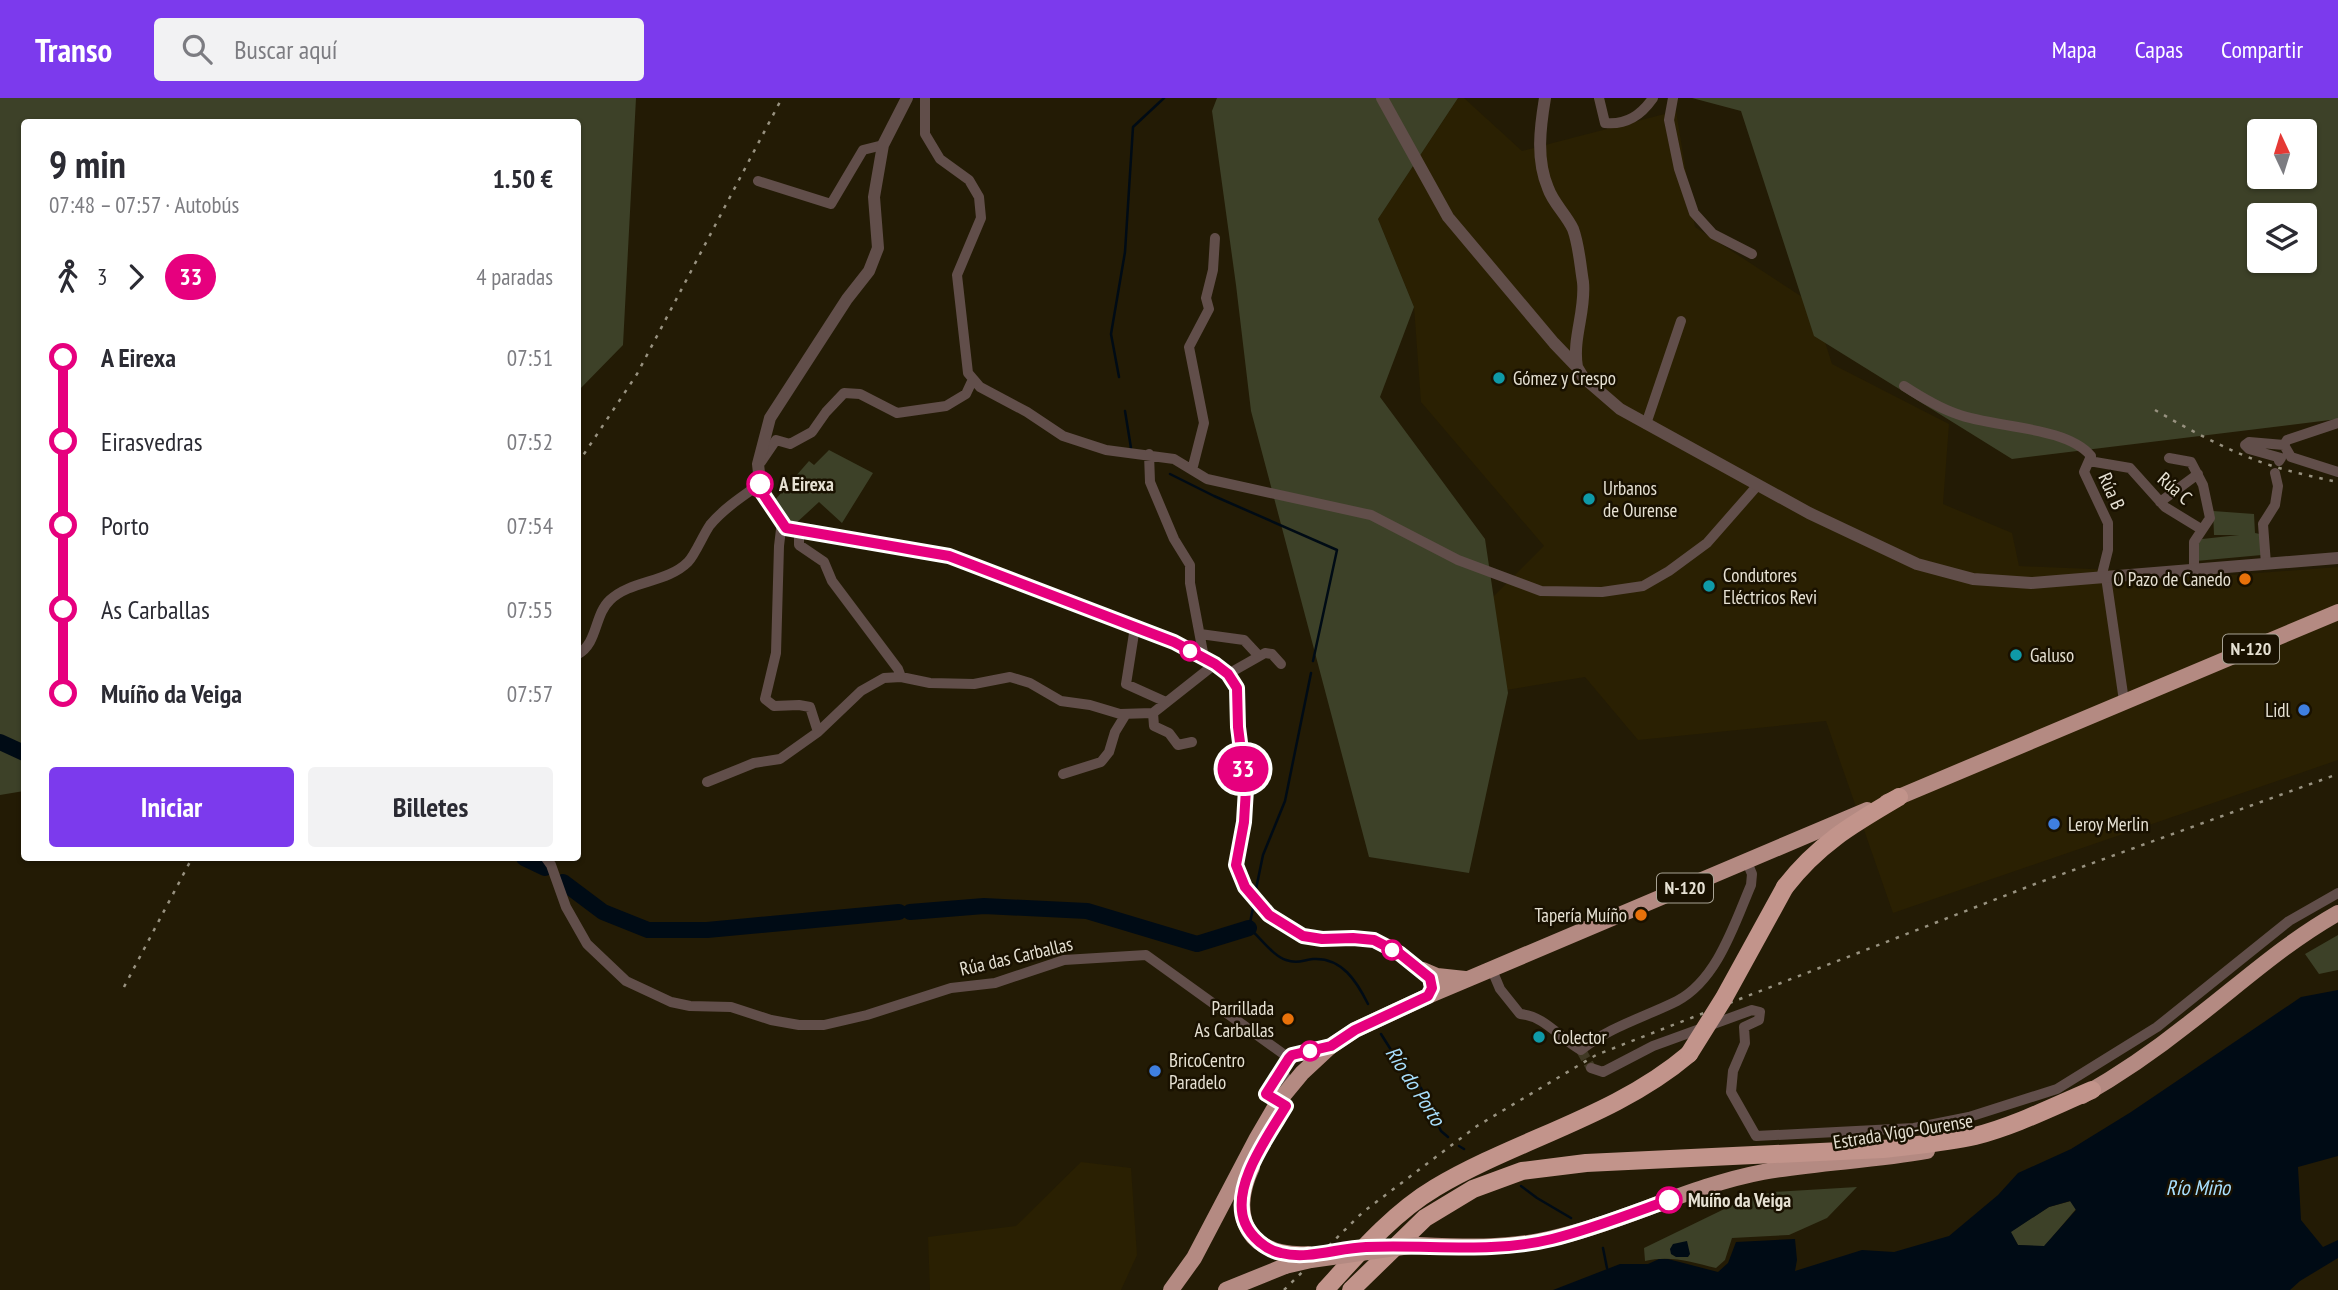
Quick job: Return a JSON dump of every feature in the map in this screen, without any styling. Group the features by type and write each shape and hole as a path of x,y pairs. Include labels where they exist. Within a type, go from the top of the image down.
{"highway":[{"name":"N-120","path":"1171,1290 1194,1258 1257,1138 1313,1062 1355,1030 1428,996 2338,612"},
{"path":"1325,1290 1360,1252 1432,1190 1640,1090 1689,1054 1724,998 1784,887 1816,851 1852,824 1899,797"},
{"name":"Estrada Vigo-Ourense","path":"1417,1245 1486,1248 1521,1245 1590,1228 1681,1196 1762,1172 1898,1157 1997,1136 2048,1116 2136,1063 2268,959 2338,913"},
{"path":"1423,970 1437,976 1471,979"},
{"path":"1423,970 1432,983 1428,996"},
{"path":"1351,1290 1425,1218 1472,1189 1522,1171 1586,1163 1883,1149 1926,1144 1976,1135 2020,1121 2092,1090"},
{"name":"N-120","path":"1290,1093 1244,1188 1241,1207 1247,1226 1262,1245 1284,1254 1417,1245"},
{"name":"N-120","path":"1226,1290 1285,1266 1417,1245"}],"street":[{"path":"907,98 883,145 874,197 878,248 869,271 847,299 771,418 758,466 761,491 786,528 949,556 1174,642 1228,674 1237,688 1238,727 1246,789 1244,822 1236,865 1245,887 1269,915 1303,936 1374,940 1423,970"},
{"path":"925,98 925,134 940,159 969,180 979,197 981,218 957,275 968,373 980,387 1027,412 1063,436 1106,450 1174,459 1207,479 1371,515 1458,560 1541,591 1602,592 1643,586 1707,543 1758,486"},
{"path":"1382,98 1448,217 1583,377 1620,409 1809,513 1917,564 1973,579 2031,583 2338,558"},
{"path":"1545,98 1540,159 1548,190 1572,227 1577,242 1583,286 1583,304 1576,345 1577,367"},
{"path":"1599,98 1605,123 1620,124 1644,111 1653,98"},
{"path":"1673,98 1669,120 1679,169 1694,213 1713,234 1752,254"},
{"path":"758,181 831,204 863,150 883,145"},
{"path":"1192,470 1204,423 1189,347 1209,309 1206,298 1213,270 1215,238"},
{"path":"1646,424 1681,321"},
{"path":"758,466 776,440 790,444 812,432 844,393 860,394 897,414 946,406 966,394 974,379"},
{"path":"1904,386 1958,415 2059,436 2082,445 2091,456 2089,461"},
{"path":"2284,445 2287,440 2338,423"},
{"path":"2279,461 2281,458 2249,449 2245,445 2249,442 2284,445"},
{"path":"2284,445 2291,457 2323,469 2338,471"},
{"path":"1149,454 1150,482 1174,540 1190,565 1190,583 1200,634 1210,661"},
{"path":"2169,458 2191,461 2203,485 2210,518 2201,529"},
{"name":"Rúa C","path":"2089,461 2130,468 2165,507 2201,529 2194,541 2194,570"},
{"name":"Rúa B","path":"2089,461 2084,472 2108,523 2104,578 2124,701"},
{"path":"2266,564 2263,524 2275,505 2278,486 2275,472"},
{"path":"2160,502 2198,474"},
{"path":"581,651 589,645 601,609 613,597 629,587 670,573 688,562 712,523 760,484"},
{"path":"782,521 776,653 765,699 774,706 810,707 818,732"},
{"path":"800,531 799,545 824,562 832,581 898,669 901,677"},
{"path":"1135,627 1126,684 1166,702"},
{"path":"1200,634 1244,640 1258,655"},
{"path":"1228,674 1265,653 1272,654 1281,663"},
{"path":"707,782 754,763 780,759 818,732 861,691 884,678 901,677 930,683 974,684 1010,677 1030,683 1061,701 1126,714 1153,713 1210,661"},
{"path":"1153,713 1154,726 1169,733 1178,746 1192,742"},
{"path":"1063,774 1101,762 1109,752 1115,732 1126,714"},
{"name":"Rúa das Carballas","path":"548,861 566,906 587,944 626,981 671,1002 690,1006 726,1007 799,1025 824,1025 867,1015 951,988 995,983 1064,960 1146,955 1289,1058"},
{"path":"1492,970 1500,989 1520,1014 1535,1015 1567,1042 1581,1050 1595,1038 1680,999 1714,968 1751,885 1752,874 1747,862"},
{"path":"1591,1068 1603,1072 1653,1046 1752,1010 1760,1012 1759,1020 1744,1027 1745,1043 1733,1071 1731,1092 1756,1136 1914,1128 1969,1118 2057,1089 2157,1027 2289,921 2338,893"},
{"path":"1282,1069 1290,1093"}],"shaded area":[{"path":"1458,98 1464,98 1522,151 1676,111 1695,227 1813,304 1832,364 1949,424 1943,504 2012,533 2019,566 2231,575 2338,567 2338,760 1893,913 1826,721 1638,740 1585,677 1482,694 1447,643 1544,546 1421,402 1414,307 1378,219"},
{"path":"1081,1162 1131,1168 1137,1255 1121,1290 930,1290 928,1237 1016,1226"}],"green space":[{"path":"0,98 636,98 623,345 581,388 581,119 21,119 21,792 0,795"},
{"path":"1217,98 1458,98 1378,219 1414,307 1380,397 1485,539 1508,693 1469,873 1369,857 1251,411 1212,111"},
{"path":"1692,98 2338,98 2338,419 2012,459 1814,336 1741,111"},
{"path":"829,450 873,473 842,523 819,502 794,525 774,501 809,461 814,465"},
{"path":"2213,511 2254,514 2255,533 2260,534 2262,555 2196,561 2196,544 2202,539 2239,535 2214,535"},
{"path":"2338,935 2338,970 2319,974 2305,954"},
{"path":"1857,1187 1827,1218 1789,1235 1732,1238 1725,1260 1716,1268 1672,1259 1645,1261 1644,1248 1747,1198 1773,1192"},
{"path":"2071,1201 2076,1209 2044,1247 2018,1245 2010,1232 2049,1207"}],"water":[{"name":"Río Miño","path":"2338,990 2338,1156 2298,1167 2301,1220 2323,1247 2338,1240 2338,1258 2290,1290 1553,1290 1620,1264 1648,1264 1659,1259 1718,1272 1728,1263 1736,1242 1795,1239 1795,1271 1862,1250 1894,1252 1949,1236 1998,1195 2018,1173 2071,1149 2131,1112 2301,997","holes":["2070,1201 2076,1210 2044,1246 2018,1245 2011,1232 2049,1207"]},
{"path":"1687,1241 1690,1254 1688,1257 1671,1254 1673,1244"}],"waterway":[{"path":"1119,377 1111,334 1125,252 1133,127 1164,98"},
{"path":"1125,411 1131,448"},
{"path":"1170,474 1337,550 1313,661"},
{"path":"1256,889 1263,855 1285,801 1311,673"},
{"path":"0,742 21,752"},
{"path":"530,861 545,868"},
{"path":"563,882 603,912 648,930 707,930 899,912"},
{"path":"910,912 984,906 1087,911 1197,944 1249,928"},
{"path":"1253,908 1249,928 1276,955 1293,962 1313,959 1332,962 1347,972 1368,1004"},
{"name":"Río do Porto","path":"1381,1034 1398,1061 1421,1088 1441,1131 1448,1137"},
{"name":"Río do Porto","path":"1459,1146 1464,1149"},
{"name":"Río do Porto","path":"1521,1186 1571,1218"},
{"name":"Río do Porto","path":"1603,1248 1607,1268"}],"tunnel":[{"path":"1581,1050 1591,1068"}],"railway":[{"path":"581,458 637,374 782,98"},
{"path":"2155,410 2253,459 2284,470 2338,482"},
{"path":"1284,1290 1363,1212 1477,1126 1596,1055 2035,884 2338,774"},
{"path":"124,987 190,861"}],"bus line":[{"name":"33","path":"760,484 761,491 786,528 949,556 1174,642 1215,664 1228,674 1237,688 1238,727 1246,789 1244,822 1236,865 1245,887 1269,915 1303,936 1374,940 1399,953 1430,978 1432,988 1428,996 1355,1030 1331,1046 1290,1056 1266,1094 1286,1106 1251,1169 1241,1200 1247,1226 1262,1245 1291,1255 1362,1247 1417,1245 1486,1248 1521,1245 1602,1224 1669,1200"}],"place":[{"name":"Gómez y Crespo","path":"1499,378"},
{"name":"A Eirexa","path":"760,484"},
{"name":"Urbanos de Ourense","path":"1589,499"},
{"name":"O Pazo de Canedo","path":"2245,579"},
{"name":"Condutores Eléctricos Revi","path":"1709,586"},
{"name":"Galuso","path":"2016,655"},
{"name":"Lidl","path":"2304,710"},
{"name":"Leroy Merlin","path":"2054,824"},
{"name":"Tapería Muíño","path":"1641,915"},
{"name":"Parrillada As Carballas","path":"1288,1019"},
{"name":"Colector","path":"1539,1037"},
{"name":"BricoCentro Paradelo","path":"1155,1071"},
{"name":"Muíño da Veiga","path":"1669,1200"}]}
